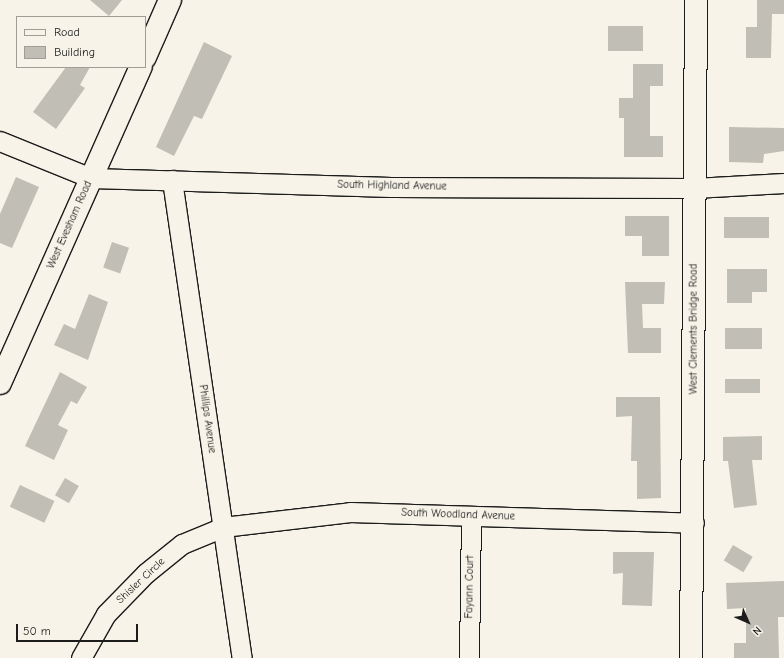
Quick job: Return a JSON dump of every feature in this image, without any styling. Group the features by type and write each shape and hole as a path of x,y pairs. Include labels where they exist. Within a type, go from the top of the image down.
{"main road":[{"path":"146,55 170,0"},
{"name":"West Clements Bridge Road","path":"691,658 694,523 694,188 696,0"},
{"name":"West Evesham Road","path":"0,383 140,68"}],"street":[{"path":"0,141 91,178"},
{"name":"South Highland Avenue","path":"91,178 391,187 694,188 784,183"},
{"name":"Phillips Avenue","path":"172,180 242,658"},
{"name":"South Woodland Avenue","path":"223,527 350,512 694,523"},
{"name":"Fayann Court","path":"469,658 470,516"},
{"name":"Shisler Circle","path":"81,658 106,614 146,573 182,544 223,527"}],"building":[{"path":"90,0 122,0 109,16"},
{"path":"757,0 784,0 784,14 772,14 771,58 746,58 746,27 757,27"},
{"path":"608,26 643,26 643,51 608,51"},
{"path":"204,42 232,56 202,119 194,116 174,156 156,147"},
{"path":"633,64 663,64 663,86 650,86 650,136 663,136 663,157 624,157 624,118 619,118 619,98 633,98"},
{"path":"65,68 89,68 80,85 85,88 56,129 33,112"},
{"path":"729,127 784,128 784,151 764,154 763,163 729,162"},
{"path":"16,177 39,187 12,248 0,243 0,214"},
{"path":"625,216 669,216 669,256 642,256 642,236 625,236"},
{"path":"724,217 769,217 769,238 724,238"},
{"path":"112,242 129,248 120,273 103,268"},
{"path":"727,269 767,269 767,292 752,292 752,303 727,303"},
{"path":"625,282 665,282 664,304 642,304 643,328 661,328 661,353 628,353"},
{"path":"89,294 108,302 88,360 54,345 64,324 75,329"},
{"path":"725,328 762,328 762,349 725,349"},
{"path":"60,372 87,387 77,404 71,401 58,425 68,430 54,460 25,446"},
{"path":"725,379 760,379 760,393 725,393"},
{"path":"616,397 660,397 661,498 637,499 637,461 631,461 632,416 616,417"},
{"path":"762,436 762,460 752,460 757,505 734,508 728,461 723,461 723,437"},
{"path":"65,478 79,486 69,503 55,495"},
{"path":"20,485 54,501 44,523 10,507"},
{"path":"733,545 753,557 743,572 724,560"},
{"path":"613,552 654,552 652,606 622,605 623,573 613,574"},
{"path":"784,581 784,617 778,617 779,658 734,658 734,643 746,643 746,608 727,609 726,583"}]}
